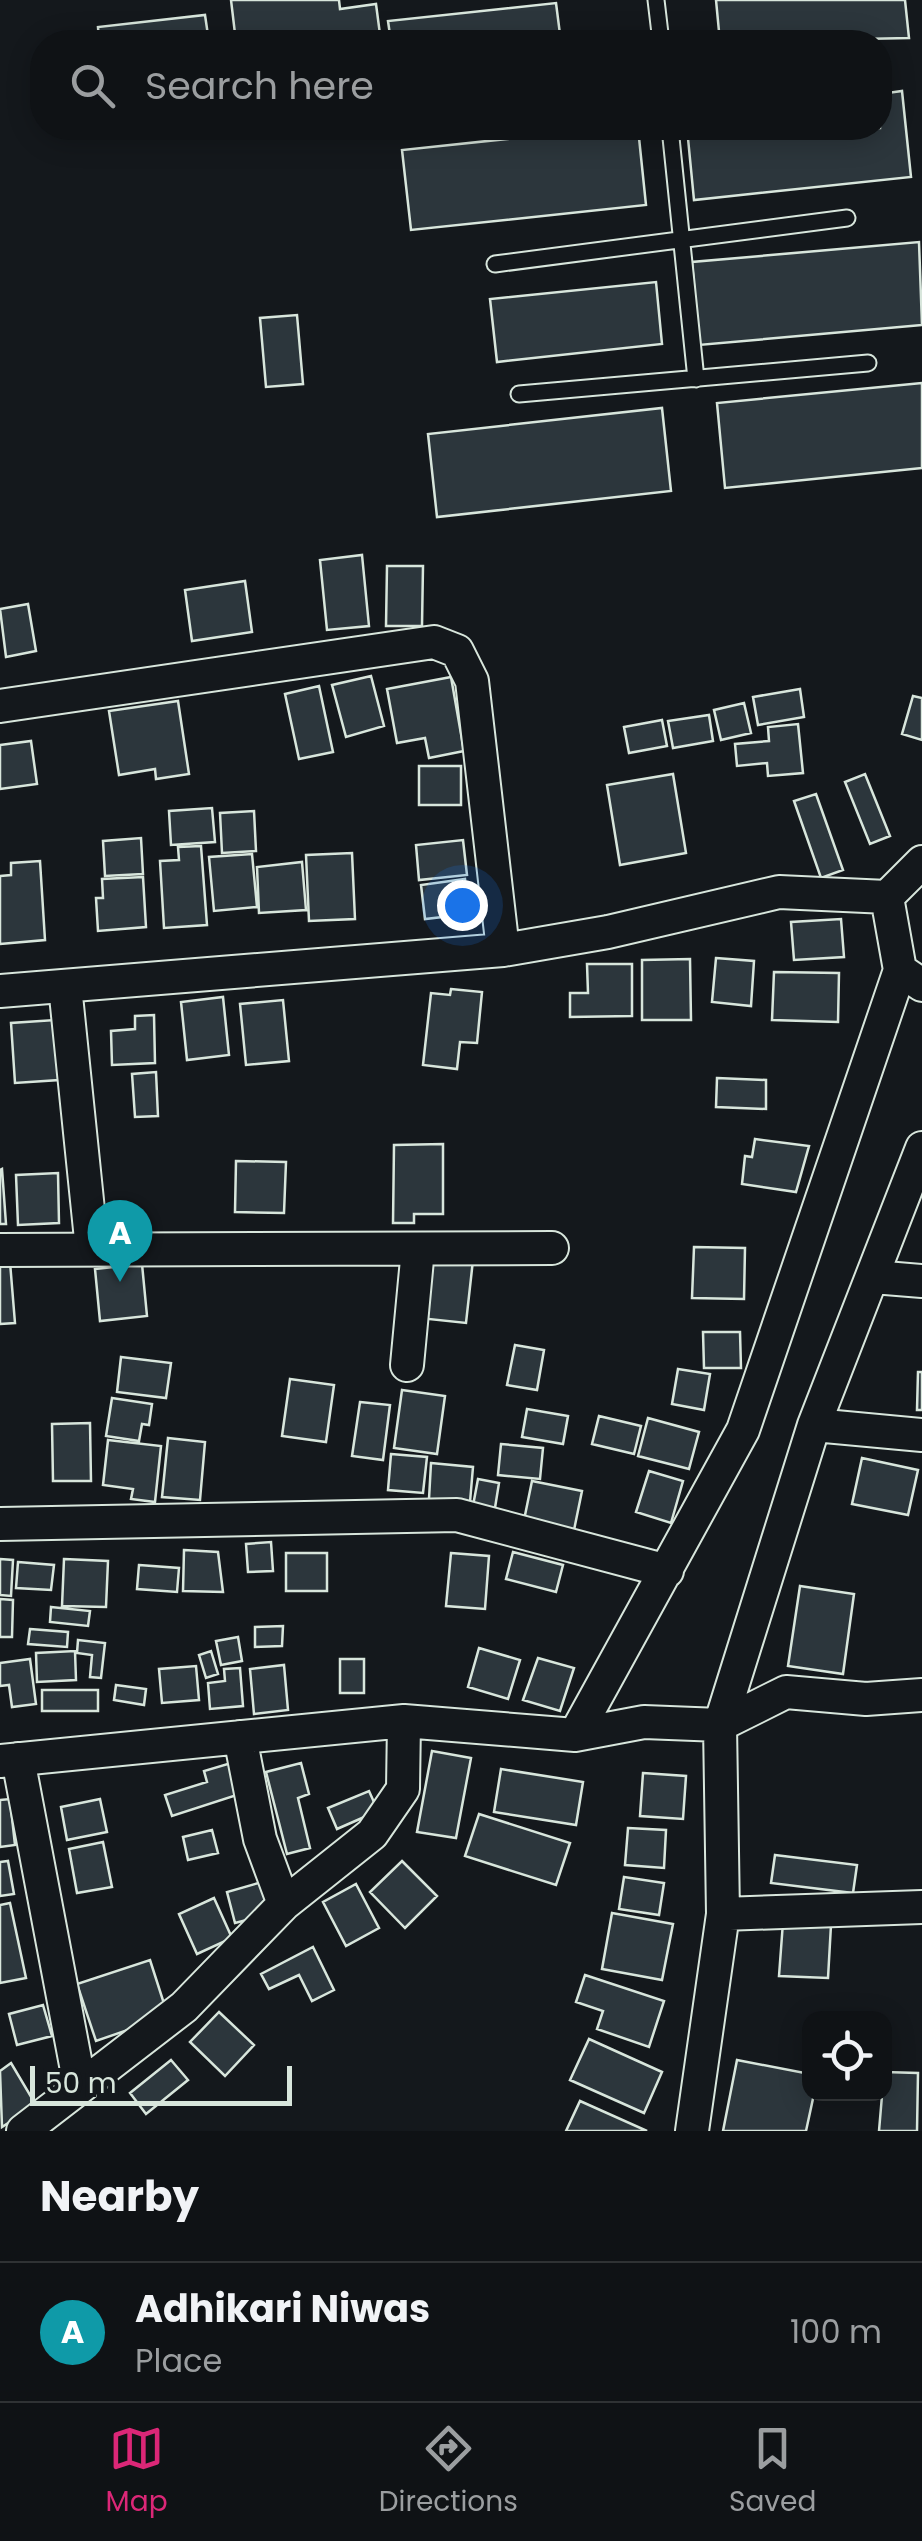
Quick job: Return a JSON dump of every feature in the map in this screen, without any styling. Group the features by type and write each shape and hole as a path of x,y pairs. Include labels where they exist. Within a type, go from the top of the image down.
{"street":[{"path":"0,706 434,642 457,652 472,682 503,950"},
{"path":"0,991 503,950 779,892 886,897 922,862"},
{"path":"574,1736 743,1430 911,978 886,897"},
{"path":"64,986 92,1249"},
{"path":"692,2131 722,1914 720,1725 814,1425 922,1148"},
{"path":"407,1365 418,1248"},
{"path":"0,1250 552,1248"},
{"path":"873,1277 922,1281"},
{"path":"814,1425 922,1435"},
{"path":"0,1524 457,1515 667,1570"},
{"path":"80,2086 9,1760 404,1721 574,1736 644,1722 720,1725 786,1692 866,1699 922,1696"},
{"path":"23,2131 184,2007 284,1904 372,1834 390,1814 403,1789 404,1721"},
{"path":"240,1737 260,1839 284,1904"},
{"path":"722,1914 922,1907"}],"lane":[{"path":"656,0 660,30"},
{"path":"671,140 696,378"},
{"path":"496,264 846,218"},
{"path":"519,394 868,362"}],"building":[{"path":"231,0 339,0 340,9 376,4 379,30 235,30"},
{"path":"716,0 905,0 909,38 892,38 892,30 719,30"},
{"path":"556,3 559,30 389,30 388,21"},
{"path":"205,15 207,30 98,30"},
{"path":"902,91 911,177 694,200 688,140 892,140 892,92"},
{"path":"497,140 639,140 646,205 411,230 402,150"},
{"path":"919,242 922,325 699,345 692,262"},
{"path":"656,282 662,344 497,362 490,299"},
{"path":"297,315 303,384 266,387 260,318"},
{"path":"922,383 922,468 725,488 717,403"},
{"path":"662,408 671,491 437,517 428,434"},
{"path":"362,555 369,626 327,630 320,560"},
{"path":"387,566 423,566 422,626 386,626"},
{"path":"245,581 252,632 192,641 185,590"},
{"path":"28,604 36,651 6,657 0,609"},
{"path":"371,676 384,726 346,737 332,685"},
{"path":"451,677 464,751 429,758 425,738 397,743 387,689"},
{"path":"319,686 333,752 299,759 285,694"},
{"path":"800,689 804,717 758,725 753,697"},
{"path":"913,696 922,698 922,740 902,734"},
{"path":"178,701 189,774 156,779 155,769 119,775 109,711"},
{"path":"744,703 751,733 721,740 714,710"},
{"path":"709,715 713,741 673,748 668,721"},
{"path":"662,720 667,746 629,753 624,727"},
{"path":"798,724 803,773 768,776 767,763 737,766 735,744 769,741 768,727"},
{"path":"31,741 37,784 0,789 0,745"},
{"path":"419,766 461,766 461,805 419,805"},
{"path":"673,774 686,853 620,865 607,785"},
{"path":"865,774 890,836 870,844 845,782"},
{"path":"816,794 843,870 821,878 794,801"},
{"path":"212,808 215,842 171,845 169,811"},
{"path":"254,811 256,851 222,853 220,813"},
{"path":"141,838 143,874 105,876 103,841"},
{"path":"463,840 467,875 419,880 416,845"},
{"path":"201,846 207,925 164,928 160,861 179,860 178,847"},
{"path":"352,853 355,919 309,921 306,855"},
{"path":"252,854 257,907 214,911 209,857"},
{"path":"40,861 45,940 0,944 0,876 11,875 11,863"},
{"path":"302,862 306,910 259,913 257,867"},
{"path":"143,877 146,927 98,931 96,898 103,898 102,879"},
{"path":"465,879 469,914 425,919 421,885"},
{"path":"841,919 844,957 794,960 791,922"},
{"path":"716,958 754,961 751,1006 712,1002"},
{"path":"690,959 691,1020 642,1020 642,960"},
{"path":"587,964 632,964 632,1016 570,1017 570,993 588,993"},
{"path":"774,972 839,973 838,1022 772,1020"},
{"path":"451,989 482,992 477,1043 460,1042 457,1069 423,1065 431,993 450,995"},
{"path":"223,997 229,1055 187,1060 181,1002"},
{"path":"283,1000 289,1061 246,1065 240,1004"},
{"path":"154,1015 155,1063 112,1065 111,1031 135,1029 135,1016"},
{"path":"55,1020 59,1080 15,1083 11,1023"},
{"path":"156,1072 158,1116 135,1117 132,1074"},
{"path":"717,1078 766,1080 766,1109 716,1107"},
{"path":"755,1139 809,1146 796,1192 742,1184 745,1156 752,1157"},
{"path":"443,1144 443,1214 414,1214 414,1223 393,1223 394,1145"},
{"path":"236,1161 286,1162 284,1213 235,1212"},
{"path":"2,1169 6,1224 0,1224"},
{"path":"58,1173 59,1223 18,1225 16,1175"},
{"path":"694,1247 745,1248 744,1299 692,1298"},
{"path":"427,1255 473,1260 466,1323 419,1318"},
{"path":"10,1262 15,1323 0,1324 0,1263"},
{"path":"142,1264 147,1316 100,1321 95,1269"},
{"path":"703,1332 740,1332 741,1368 704,1368"},
{"path":"515,1345 544,1350 537,1390 507,1385"},
{"path":"121,1357 171,1363 166,1398 117,1392"},
{"path":"678,1369 710,1374 704,1410 672,1404"},
{"path":"918,1372 922,1372 922,1410 917,1410"},
{"path":"290,1379 334,1385 326,1442 282,1436"},
{"path":"402,1390 445,1396 437,1454 394,1448"},
{"path":"112,1398 152,1404 149,1425 142,1424 139,1441 106,1436"},
{"path":"360,1402 390,1405 383,1460 352,1456"},
{"path":"527,1409 568,1416 563,1444 522,1437"},
{"path":"599,1416 641,1426 634,1454 592,1444"},
{"path":"648,1418 699,1432 689,1469 638,1456"},
{"path":"90,1423 91,1481 53,1481 52,1424"},
{"path":"168,1438 205,1442 200,1500 162,1497"},
{"path":"108,1440 161,1446 155,1502 131,1499 133,1489 103,1485"},
{"path":"501,1444 543,1448 540,1479 498,1475"},
{"path":"391,1454 427,1457 423,1493 388,1490"},
{"path":"862,1458 918,1470 908,1515 852,1504"},
{"path":"431,1463 473,1467 470,1502 429,1499"},
{"path":"649,1471 683,1481 671,1523 636,1512"},
{"path":"478,1479 499,1483 494,1514 472,1511"},
{"path":"532,1481 582,1491 573,1535 523,1525"},
{"path":"271,1542 273,1571 248,1572 246,1544"},
{"path":"184,1550 218,1552 223,1592 183,1591"},
{"path":"513,1552 563,1565 556,1592 506,1579"},
{"path":"286,1553 327,1553 327,1591 286,1591"},
{"path":"451,1553 489,1556 485,1609 446,1606"},
{"path":"0,1559 13,1560 11,1596 0,1595"},
{"path":"64,1559 108,1561 106,1607 62,1606"},
{"path":"18,1562 54,1565 51,1590 16,1588"},
{"path":"139,1565 179,1568 177,1592 137,1589"},
{"path":"800,1586 854,1594 843,1674 788,1666"},
{"path":"0,1599 13,1600 12,1637 0,1637"},
{"path":"51,1607 90,1611 88,1626 50,1622"},
{"path":"283,1626 282,1646 255,1647 255,1627"},
{"path":"30,1629 68,1632 67,1647 28,1644"},
{"path":"238,1637 242,1661 221,1665 216,1641"},
{"path":"78,1640 105,1643 101,1678 90,1677 92,1655 77,1653"},
{"path":"479,1648 520,1660 508,1699 468,1687"},
{"path":"75,1651 76,1680 37,1682 36,1653"},
{"path":"211,1651 218,1674 206,1678 199,1655"},
{"path":"538,1658 574,1668 560,1711 523,1700"},
{"path":"30,1659 36,1704 12,1707 9,1685 0,1686 0,1663"},
{"path":"340,1659 364,1659 364,1693 340,1693"},
{"path":"284,1665 288,1710 254,1714 250,1669"},
{"path":"196,1666 199,1700 162,1703 159,1669"},
{"path":"240,1668 243,1706 210,1709 208,1683 225,1681 224,1669"},
{"path":"116,1685 146,1689 144,1705 114,1700"},
{"path":"42,1690 98,1690 98,1711 42,1711"},
{"path":"432,1751 471,1758 456,1838 417,1832"},
{"path":"231,1763 240,1794 172,1816 165,1795 207,1782 204,1771"},
{"path":"301,1763 309,1794 298,1798 310,1848 287,1854 266,1772"},
{"path":"501,1769 583,1782 576,1825 494,1812"},
{"path":"643,1773 686,1776 683,1819 640,1816"},
{"path":"369,1791 378,1811 337,1829 328,1808"},
{"path":"10,1799 15,1845 0,1847 0,1800"},
{"path":"100,1799 107,1832 67,1840 61,1807"},
{"path":"479,1814 570,1843 556,1885 465,1856"},
{"path":"628,1828 666,1830 664,1868 625,1865"},
{"path":"212,1830 218,1853 188,1860 183,1837"},
{"path":"103,1842 112,1887 77,1893 69,1849"},
{"path":"775,1855 857,1865 853,1893 771,1883"},
{"path":"8,1861 14,1894 0,1896 0,1862"},
{"path":"402,1861 437,1896 405,1928 370,1892"},
{"path":"624,1877 664,1883 659,1915 619,1909"},
{"path":"262,1882 270,1914 235,1923 227,1892"},
{"path":"356,1884 379,1928 346,1946 323,1902"},
{"path":"214,1898 232,1938 197,1954 179,1914"},
{"path":"10,1903 26,1978 0,1983 0,1905"},
{"path":"612,1913 673,1924 662,1980 602,1969"},
{"path":"783,1922 831,1925 828,1978 779,1976"},
{"path":"313,1947 334,1990 312,2001 299,1975 269,1989 261,1974"},
{"path":"150,1960 168,2016 96,2041 77,1984"},
{"path":"585,1975 664,2001 649,2047 597,2029 603,2011 576,2002"},
{"path":"43,2005 52,2036 17,2045 9,2014"},
{"path":"219,2012 254,2045 225,2076 190,2042"},
{"path":"589,2039 662,2072 644,2113 570,2080"},
{"path":"171,2060 188,2080 146,2114 130,2093"},
{"path":"737,2060 802,2072 802,2101 812,2101 806,2131 723,2131"},
{"path":"11,2063 36,2105 2,2127 0,2071"},
{"path":"892,2072 918,2073 917,2131 879,2131 882,2101 892,2101"},
{"path":"580,2101 647,2131 566,2131"}],"place":[{"name":"Adhikari Niwas","path":"120,1282"}]}
